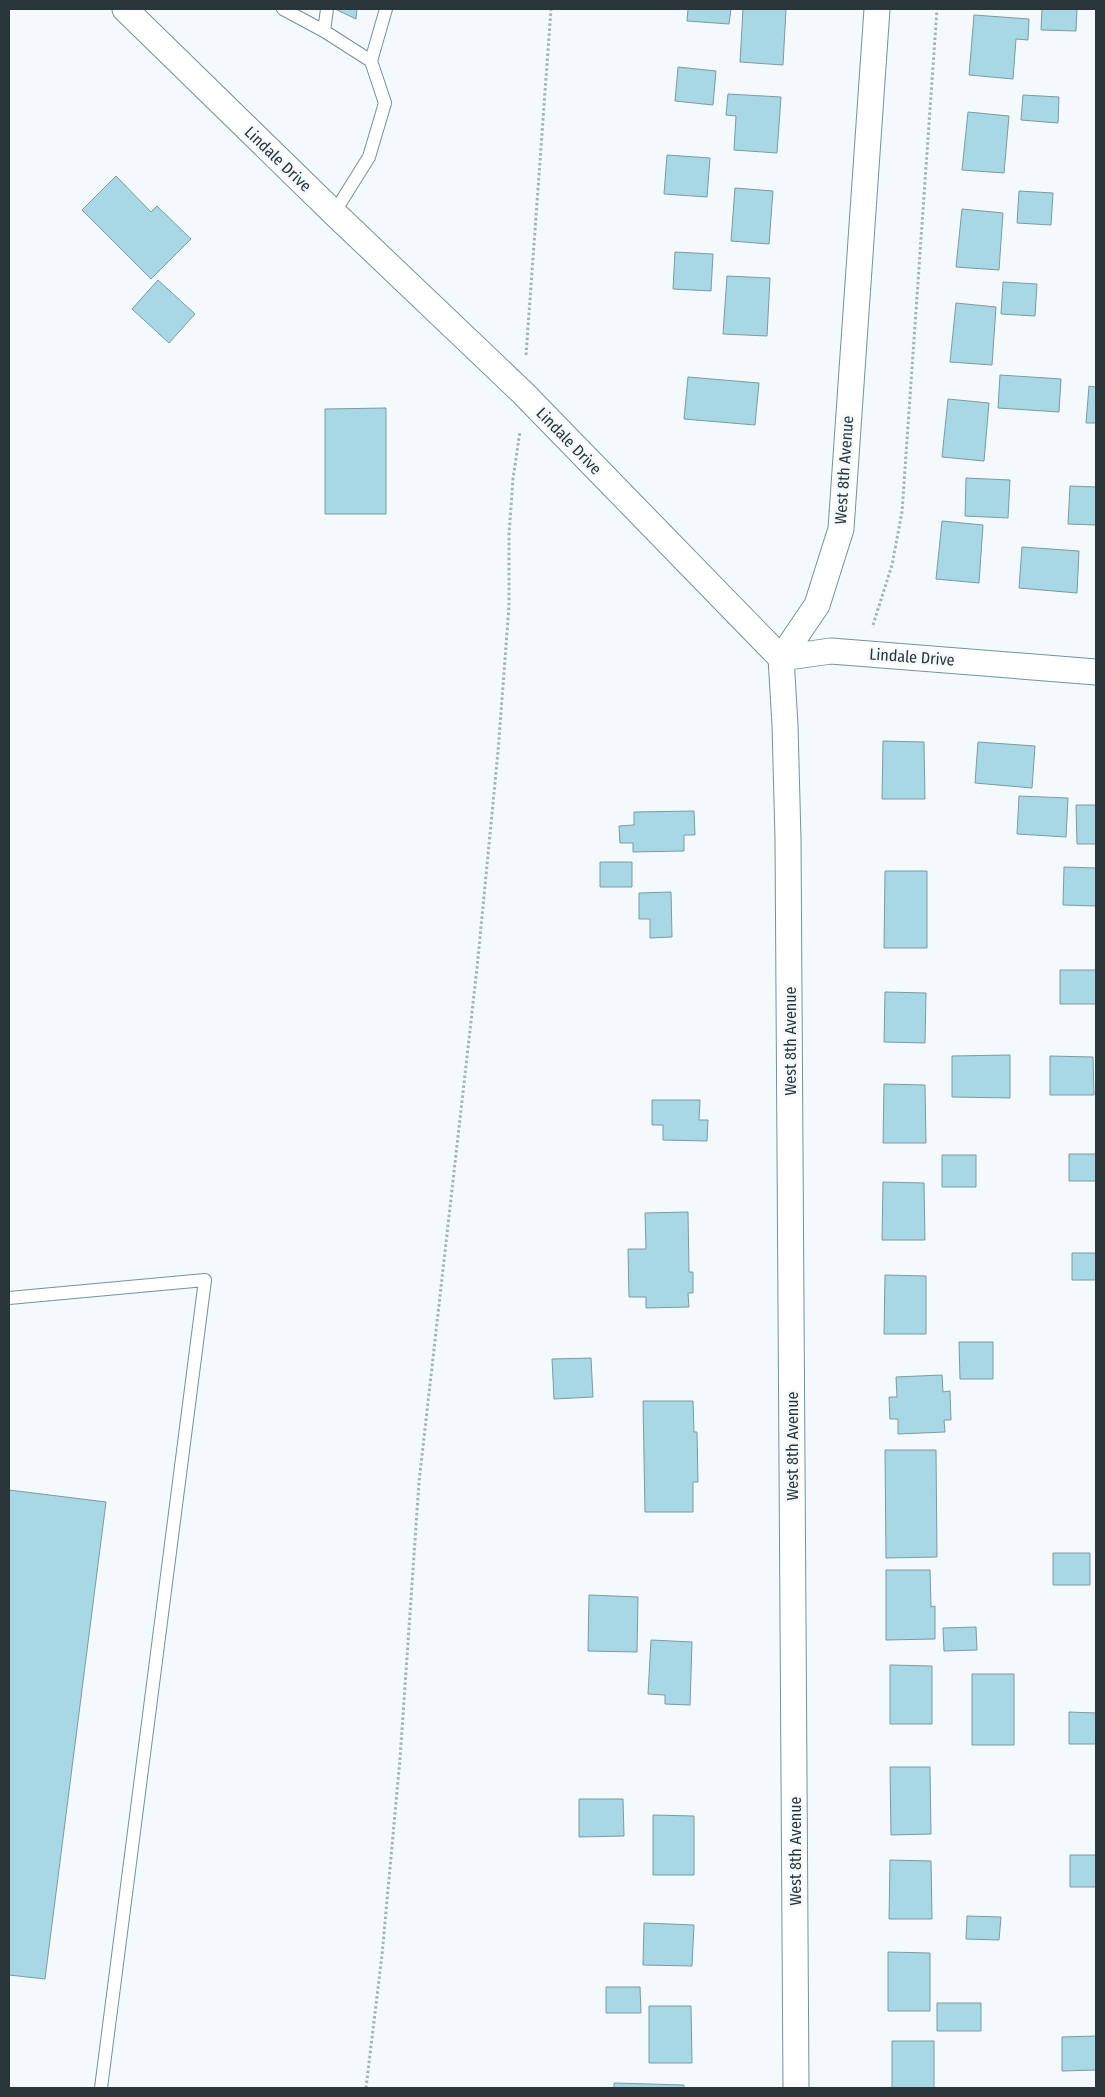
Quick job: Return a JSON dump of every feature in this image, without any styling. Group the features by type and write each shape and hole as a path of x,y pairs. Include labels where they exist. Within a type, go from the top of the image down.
{"street":[{"name":"Lindale Drive","path":"125,9 334,213 523,393 781,658 831,651 1096,672"},
{"name":"West 8th Avenue","path":"796,2088 788,839 781,658 816,605 841,529 877,9"}],"lane":[{"path":"283,9 324,31 371,61"},
{"path":"324,31 327,9"},
{"path":"334,213 369,158 385,103 371,61 386,9"},
{"path":"9,1298 205,1280 100,2088"}],"path":[{"path":"526,357 551,9"},
{"path":"872,625 892,564 902,512 937,9"},
{"path":"366,2088 382,1955 400,1759 419,1482 476,978 498,752 509,606 509,534 513,478 519,440"}],"building":[{"path":"335,9 357,9 356,19"},
{"path":"688,9 731,9 729,24 687,21"},
{"path":"743,9 786,9 783,65 740,62"},
{"path":"1042,9 1077,9 1076,31 1041,30"},
{"path":"974,15 1029,19 1028,40 1016,39 1013,79 969,75"},
{"path":"678,67 716,71 713,105 675,101"},
{"path":"728,94 781,97 777,153 734,150 736,116 726,115"},
{"path":"1023,95 1059,97 1058,123 1021,120"},
{"path":"968,112 1009,116 1004,173 962,170"},
{"path":"667,155 710,158 707,197 664,194"},
{"path":"116,176 151,212 157,206 191,239 151,279 82,210"},
{"path":"735,188 773,191 769,244 731,241"},
{"path":"1019,191 1053,193 1051,225 1017,223"},
{"path":"962,209 1003,213 999,270 956,267"},
{"path":"675,252 713,254 711,291 673,289"},
{"path":"727,276 770,278 767,336 723,334"},
{"path":"158,280 195,314 169,343 132,309"},
{"path":"1003,282 1037,284 1035,316 1001,314"},
{"path":"956,303 996,307 992,365 950,362"},
{"path":"1000,375 1061,379 1059,412 998,408"},
{"path":"688,377 759,383 755,425 684,419"},
{"path":"1089,386 1096,387 1096,423 1086,423"},
{"path":"948,399 989,403 984,461 942,457"},
{"path":"386,408 386,514 325,514 325,409"},
{"path":"966,478 1010,480 1008,518 965,516"},
{"path":"1070,486 1096,487 1096,525 1068,524"},
{"path":"942,521 983,525 979,583 936,579"},
{"path":"1022,547 1079,551 1077,593 1019,588"},
{"path":"883,741 924,742 925,799 882,799"},
{"path":"978,742 1035,746 1032,788 975,783"},
{"path":"1019,796 1068,798 1066,837 1017,834"},
{"path":"1076,805 1096,805 1096,844 1077,844"},
{"path":"694,811 695,835 684,835 684,851 633,852 633,843 620,843 619,826 634,825 634,812"},
{"path":"600,862 632,862 632,887 600,887"},
{"path":"1064,867 1096,868 1096,906 1063,905"},
{"path":"885,871 927,871 927,948 884,948"},
{"path":"671,892 672,937 650,938 650,919 639,919 639,893"},
{"path":"1060,970 1096,970 1096,1004 1060,1004"},
{"path":"885,992 926,993 925,1043 884,1042"},
{"path":"1010,1055 1010,1098 952,1097 952,1056"},
{"path":"1050,1056 1093,1057 1094,1095 1050,1095"},
{"path":"884,1084 925,1085 926,1143 883,1143"},
{"path":"652,1100 700,1100 699,1120 708,1120 707,1141 663,1140 663,1125 652,1125"},
{"path":"1069,1154 1096,1154 1096,1181 1069,1181"},
{"path":"942,1155 976,1155 976,1187 942,1187"},
{"path":"883,1182 924,1183 925,1240 882,1240"},
{"path":"688,1212 689,1272 693,1272 693,1293 688,1293 689,1307 646,1308 646,1297 629,1297 628,1249 646,1249 645,1213"},
{"path":"1072,1253 1096,1253 1096,1280 1072,1280"},
{"path":"885,1275 926,1276 926,1334 884,1334"},
{"path":"959,1342 993,1342 993,1379 960,1379"},
{"path":"591,1358 593,1397 554,1399 552,1359"},
{"path":"942,1375 943,1392 950,1391 951,1420 944,1420 945,1432 898,1434 898,1419 890,1419 889,1397 897,1397 896,1377"},
{"path":"643,1401 693,1401 694,1432 697,1432 698,1482 693,1482 693,1512 645,1512"},
{"path":"885,1450 936,1450 937,1557 886,1558"},
{"path":"9,1490 106,1502 45,1979 9,1975"},
{"path":"1053,1553 1090,1553 1090,1585 1053,1585"},
{"path":"886,1570 930,1570 931,1607 935,1606 935,1639 886,1640"},
{"path":"589,1595 638,1597 637,1652 588,1651"},
{"path":"976,1627 977,1650 944,1651 943,1628"},
{"path":"651,1640 692,1642 690,1705 665,1704 665,1695 648,1694"},
{"path":"890,1665 932,1666 932,1724 890,1724"},
{"path":"972,1674 1014,1674 1014,1745 972,1745"},
{"path":"1069,1712 1096,1713 1096,1744 1069,1744"},
{"path":"890,1767 930,1767 931,1834 891,1835"},
{"path":"579,1799 623,1799 624,1836 579,1837"},
{"path":"653,1815 694,1816 694,1875 653,1875"},
{"path":"1070,1855 1096,1855 1096,1887 1070,1887"},
{"path":"890,1860 931,1861 932,1919 889,1919"},
{"path":"967,1916 1001,1917 999,1940 966,1939"},
{"path":"644,1923 694,1925 692,1966 643,1965"},
{"path":"888,1952 930,1953 930,2011 888,2011"},
{"path":"606,1987 640,1987 641,2013 606,2013"},
{"path":"937,2003 981,2003 981,2031 937,2031"},
{"path":"649,2006 691,2006 692,2063 649,2063"},
{"path":"1096,2036 1096,2070 1062,2071 1062,2037"},
{"path":"892,2041 934,2041 934,2088 892,2088"},
{"path":"614,2083 684,2085 684,2088 614,2088"}]}
